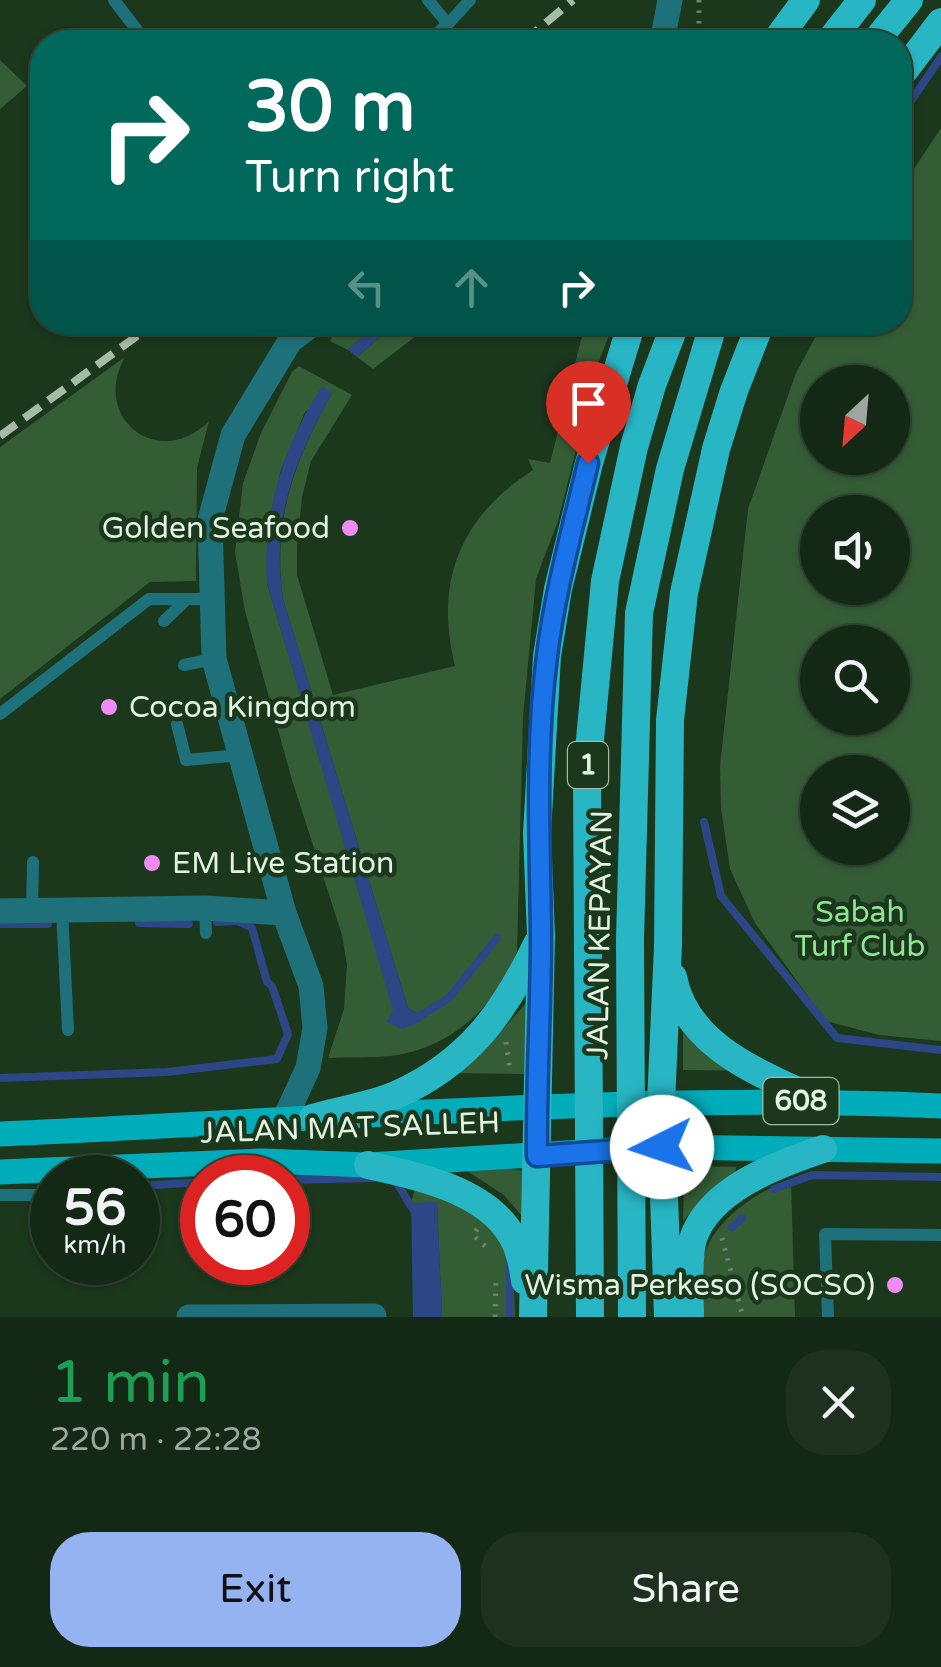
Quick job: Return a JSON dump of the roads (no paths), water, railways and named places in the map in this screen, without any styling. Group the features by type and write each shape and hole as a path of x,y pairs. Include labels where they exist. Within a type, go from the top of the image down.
{"highway":[{"path":"784,30 806,0"},
{"path":"838,30 862,0"},
{"path":"885,30 909,0"},
{"path":"912,60 941,22"},
{"path":"533,1317 541,936 537,833 547,656 558,589 588,463 628,335"},
{"name":"JALAN KEPAYAN","path":"590,1317 587,771 605,582 634,447 671,335"},
{"name":"JALAN KEPAYAN","path":"632,1317 630,939 639,613 670,468 710,335"},
{"path":"668,1317 661,1103 668,946 670,720 684,593 716,449 756,335"},
{"path":"298,1119 393,1096 434,1074 496,1018 514,992 541,936"},
{"path":"668,946 675,986 687,1018 710,1041 748,1067 819,1101"},
{"path":"690,1317 693,1240 712,1208 740,1186 799,1157 823,1150"},
{"path":"368,1165 430,1179 486,1208 512,1235 533,1317"}],"main road":[{"name":"JALAN MAT SALLEH","path":"0,1134 661,1103 819,1101 941,1106"},
{"name":"JALAN MAT SALLEH","path":"160,1169 262,1161 368,1165 662,1147 941,1151"},
{"name":"JALAN MAT SALLEH","path":"0,1172 30,1172"}],"street":[{"path":"664,30 670,0"},
{"path":"678,0 678,30"},
{"path":"281,335 233,435 210,520 214,659 284,913 311,986 315,1028 298,1119"},
{"path":"0,911 62,910 205,920 284,913"},
{"path":"189,1317 374,1316"}],"lane":[{"path":"114,0 137,30"},
{"path":"428,0 448,24"},
{"path":"441,30 470,0"},
{"path":"0,714 149,599 212,599"},
{"path":"164,620 186,600"},
{"path":"184,665 214,659"},
{"path":"177,724 186,760 241,754"},
{"path":"32,910 33,862"},
{"path":"62,910 68,1030"},
{"path":"0,1196 30,1195"},
{"path":"828,1317 825,1234 941,1235"}],"water":[{"path":"365,335 383,335 357,357 348,350"},
{"path":"322,386 332,393 297,467 283,516 283,599 408,1008 420,1015 422,1021 402,1029 387,1022 393,1010 267,583 268,531 278,480 297,432"},
{"path":"437,1202 442,1317 413,1317 411,1203"}],"waterway":[{"path":"912,99 941,57"},
{"path":"704,822 721,896 837,1038 941,1050"},
{"path":"0,1078 167,1072 277,1059 288,1034 272,986 267,982 252,928 238,921 217,922"},
{"path":"139,923 189,924"},
{"path":"0,924 48,924"},
{"path":"412,1021 449,998 497,938"},
{"path":"774,1189 812,1175 941,1177"},
{"path":"310,1179 373,1178"},
{"path":"395,1180 414,1211"},
{"path":"160,1185 180,1183"},
{"path":"732,1227 742,1218"},
{"path":"510,1263 510,1317"}],"railway":[{"path":"537,30 573,0"},
{"path":"0,436 138,335"}],"place":[{"name":"Golden Seafood","path":"350,528"},
{"name":"Cocoa Kingdom","path":"109,707"},
{"name":"EM Live Station","path":"152,863"},
{"name":"Wisma Perkeso (SOCSO)","path":"895,1285"}],"park label":[{"name":"Sabah Turf Club","path":"860,929"}]}
